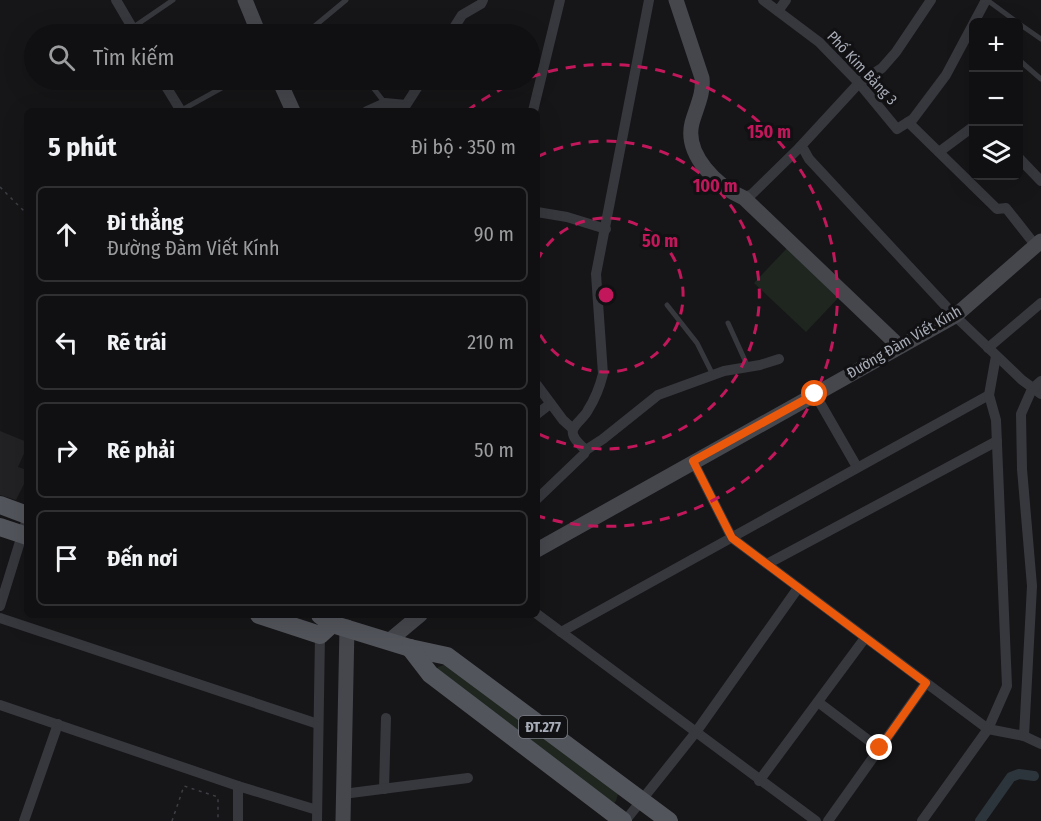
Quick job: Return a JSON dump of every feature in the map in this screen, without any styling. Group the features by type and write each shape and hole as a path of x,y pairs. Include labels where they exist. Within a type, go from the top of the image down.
{"main road":[{"path":"0,506 24,524"},
{"path":"0,527 24,526"},
{"name":"ĐT.277","path":"280,618 329,625 447,656 669,821"},
{"name":"ĐT.277","path":"410,648 430,674 624,821"}],"street":[{"path":"116,0 130,24"},
{"path":"245,0 255,24"},
{"path":"456,24 462,15 481,4 483,0"},
{"path":"540,82 560,0"},
{"path":"573,429 588,412 603,374 596,274 649,0"},
{"name":"Phố Kim Bảng 3","path":"763,0 819,42 897,129 908,122"},
{"path":"777,11 786,0"},
{"path":"744,198 752,195 800,147 858,83 882,68 896,52 931,0"},
{"path":"987,0 946,75 913,119 908,122 997,209 1006,208 1039,244"},
{"path":"678,2 702,78 702,92 691,125 691,134 701,163 712,176 733,193 744,198 899,346"},
{"path":"168,90 178,108"},
{"path":"284,90 292,108"},
{"path":"373,108 385,103 406,105 416,90"},
{"path":"534,108 538,90"},
{"path":"939,152 969,130"},
{"path":"800,147 955,316 996,356 1037,391"},
{"path":"1023,162 1041,181"},
{"path":"540,212 567,217 606,229"},
{"name":"Đường Đàm Viết Kính","path":"540,546 955,316 1039,244"},
{"path":"988,348 1041,303"},
{"path":"922,821 988,729 1007,686 996,420 989,394 996,356"},
{"path":"540,496 584,454 585,450 603,439 658,395 724,371 748,368 779,359"},
{"path":"1024,736 1036,586 1022,470 1020,428 1021,414 1041,381"},
{"path":"540,389 573,429 573,434 585,450"},
{"path":"815,394 857,467"},
{"path":"561,632 989,394"},
{"path":"540,412 550,404"},
{"path":"767,564 997,441"},
{"path":"693,461 732,538 988,729 1024,736 1041,744"},
{"path":"0,606 24,532"},
{"path":"624,821 696,732 798,588"},
{"path":"540,616 759,781 816,821"},
{"path":"0,618 318,724"},
{"path":"390,640 410,618"},
{"path":"0,705 317,815 318,724 329,625"},
{"path":"329,625 343,794 343,821"},
{"path":"759,781 865,638"},
{"path":"828,821 926,683"},
{"path":"818,702 880,748"},
{"path":"384,789 386,718"},
{"path":"24,821 58,724"},
{"path":"343,794 468,778"},
{"path":"238,786 238,821"}],"lane":[{"path":"143,24 172,0"},
{"path":"317,24 346,0"},
{"path":"987,0 1010,18"},
{"path":"1023,27 1041,39"},
{"path":"1023,63 1041,79"},
{"path":"185,108 218,90"},
{"path":"375,90 385,103"},
{"path":"667,305 697,343 713,375"},
{"path":"728,323 748,368"}],"path":[{"path":"0,187 24,211"},
{"path":"172,821 184,786 218,797 218,821"}],"shaded area":[{"path":"789,246 841,295 806,332 754,283"},
{"path":"0,431 24,441 24,454 18,467 24,469 24,484 16,500 0,495"},
{"path":"444,665 616,791 618,794 616,801 614,803 436,672 438,667"}],"waterway":[{"path":"980,821 1011,777 1019,774 1034,776"}],"route":[{"path":"815,394 693,461 732,538 926,683 880,748"}]}
